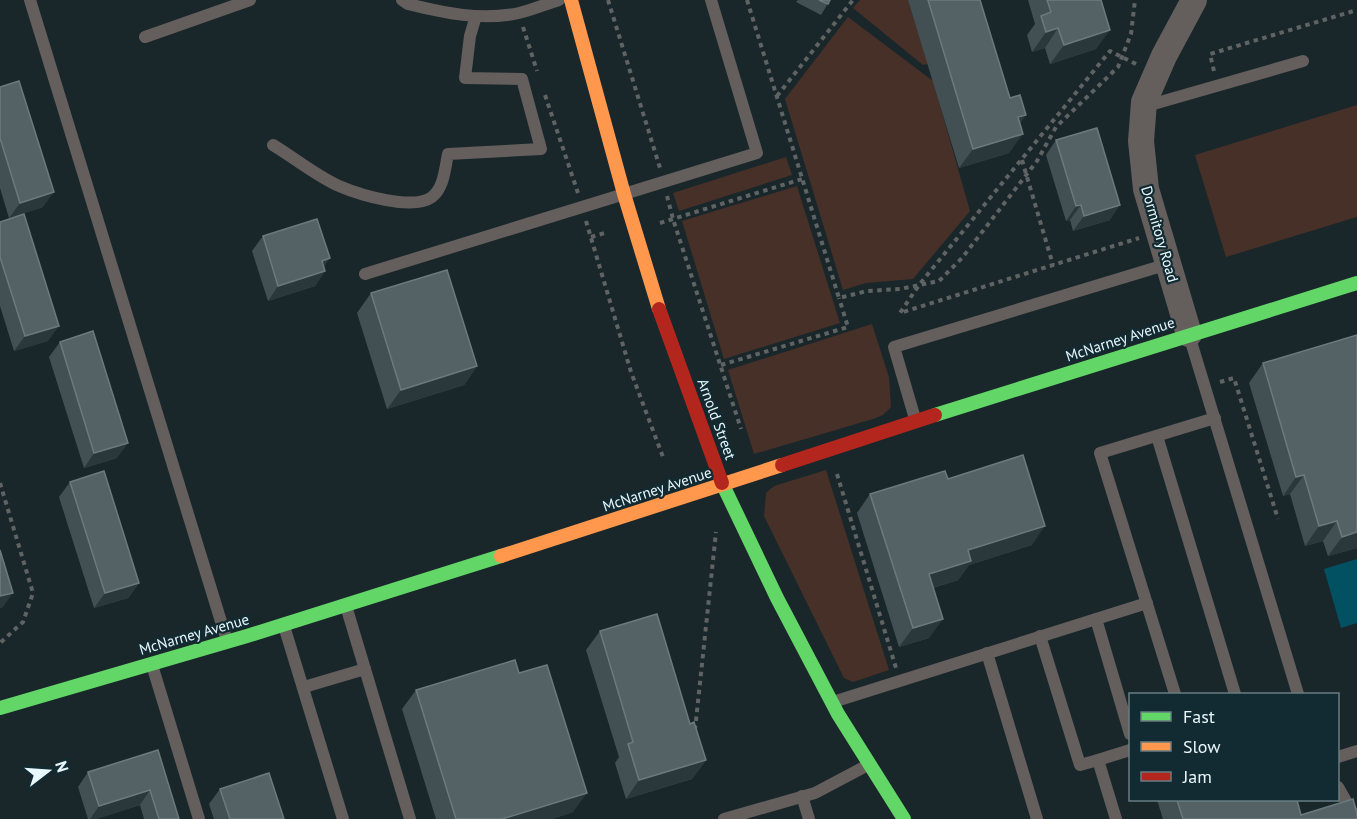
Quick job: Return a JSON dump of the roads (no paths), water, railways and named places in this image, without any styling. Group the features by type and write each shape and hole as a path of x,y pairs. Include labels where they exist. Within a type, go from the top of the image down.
{"street":[{"name":"Arnold Street","path":"571,0 624,194 663,321 723,485 777,598 832,703 904,819"},
{"name":"Dormitory Road","path":"1189,334 1146,189 1141,141 1143,107 1157,73 1194,0"},
{"name":"McNarney Avenue","path":"0,708 228,642 1189,334 1357,284"}],"lane":[{"path":"30,0 228,642"},
{"path":"145,37 250,0"},
{"path":"402,0 408,4 444,13 476,16 518,13 559,0"},
{"path":"366,274 757,153 711,0"},
{"path":"273,145 338,186 398,203 417,203 432,197 441,187 448,154 541,149 522,79 465,78 470,36 476,16"},
{"path":"1143,107 1303,60"},
{"path":"916,422 894,347 1168,264"},
{"path":"1189,334 1298,693"},
{"path":"1175,693 1100,453 1215,418"},
{"path":"1156,436 1236,693"},
{"path":"832,703 1147,603"},
{"path":"346,605 410,819"},
{"path":"1096,619 1129,727"},
{"path":"284,624 343,819"},
{"path":"1040,636 1080,765 1129,751"},
{"path":"987,653 1037,819"},
{"path":"152,664 199,819"},
{"path":"304,687 365,669"},
{"path":"1339,757 1357,751"},
{"path":"1098,760 1116,819"},
{"path":"724,819 815,793 869,764"},
{"path":"1339,790 1356,819"},
{"path":"802,796 809,819"}],"water":[{"path":"1357,559 1357,623 1341,628 1324,569"}]}
